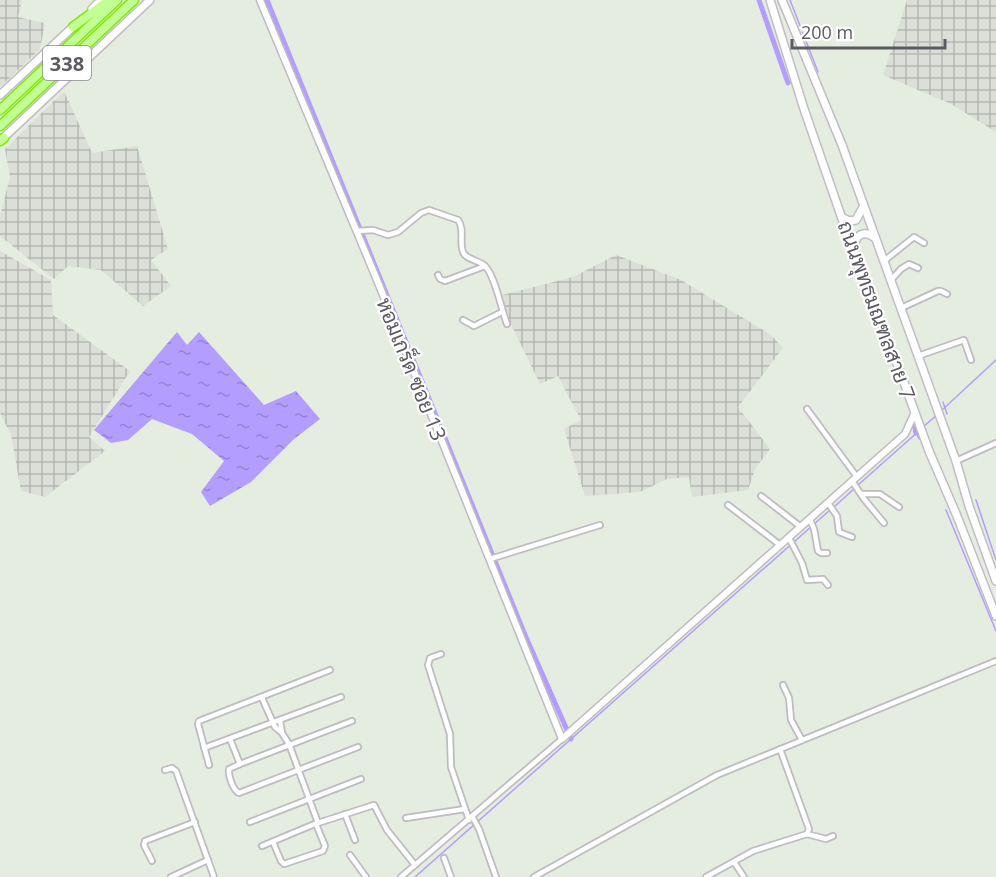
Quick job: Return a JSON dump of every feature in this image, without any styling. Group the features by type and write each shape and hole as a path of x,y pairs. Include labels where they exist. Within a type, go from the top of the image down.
{"highway":[{"path":"73,27 109,0"},
{"name":"338","path":"0,110 117,0"},
{"name":"338","path":"0,126 135,0"}],"main road":[{"path":"0,95 101,0"},
{"path":"1,140 150,0"},
{"name":"ถนนพุทธมณฑลสาย 7","path":"770,0 804,109 913,415 919,422 996,616"},
{"name":"ถนนพุทธมณฑลสาย 7","path":"782,0 842,145 956,461 969,506 996,581"},
{"path":"843,218 849,221 856,220 863,207"},
{"path":"853,248 859,234 870,235 875,239"}],"street":[{"name":"หอมเกร็ด ซอย 13","path":"260,0 360,231 567,735"},
{"path":"360,231 373,230 388,235 398,232 421,213 432,210 460,222 464,255 485,266 507,324"},
{"path":"884,261 914,237 924,243"},
{"path":"891,280 909,264 918,268"},
{"path":"438,275 445,281 485,266"},
{"path":"901,308 938,291 947,294"},
{"path":"463,320 474,326 502,312"},
{"path":"918,356 964,340 971,360"},
{"path":"807,409 860,492 884,523"},
{"path":"401,877 472,819 780,545 791,541 801,527 812,524 904,434 913,415"},
{"path":"956,461 996,443"},
{"path":"860,492 880,494 899,507"},
{"path":"761,496 801,527"},
{"path":"728,505 780,545"},
{"path":"829,505 834,511 838,532 852,537"},
{"path":"812,524 818,551 827,554"},
{"path":"493,558 600,525"},
{"path":"791,541 807,580 823,579 828,585"},
{"path":"441,654 430,658 428,665 450,734 451,767 465,809 479,829 496,877"},
{"path":"534,877 698,784 996,661"},
{"path":"209,765 199,721 330,670"},
{"path":"783,685 789,698 791,720 802,740"},
{"path":"204,748 341,697"},
{"path":"262,698 272,723 289,744 325,846 323,851 284,864 273,842"},
{"path":"280,720 282,733"},
{"path":"352,721 240,764 229,769 228,772 239,793 358,747"},
{"path":"230,739 240,764"},
{"path":"780,749 809,829 807,834"},
{"path":"165,770 172,768 176,771 214,877"},
{"path":"250,822 361,779"},
{"path":"261,846 374,805 387,830 415,866"},
{"path":"406,818 465,809"},
{"path":"345,814 355,840"},
{"path":"152,861 144,845 145,841 195,822"},
{"path":"706,877 753,851 807,834 826,839 833,836"},
{"path":"350,855 366,877"},
{"path":"444,858 451,877"},
{"path":"171,877 208,860"},
{"path":"734,862 744,877"}],"shaded area":[{"path":"0,0 22,0 18,17 45,23 40,49 0,87"},
{"path":"907,0 996,0 996,132 951,104 883,75"},
{"path":"64,91 92,153 137,146 168,249 151,260 171,286 143,306 101,270 68,266 54,279 0,236 0,216 10,177 5,149"},
{"path":"0,251 51,280 53,315 130,371 89,437 105,451 45,497 21,491 11,435 0,413"},
{"path":"616,255 681,280 771,335 783,348 738,407 770,449 755,469 748,490 692,497 689,477 667,479 640,492 585,496 564,429 581,420 558,376 540,384 508,318 502,295 573,277"}],"water":[{"path":"177,332 187,345 199,332 264,405 296,391 320,419 294,439 251,482 210,506 201,492 224,461 192,434 152,419 128,440 111,443 94,430"}],"waterway":[{"path":"267,0 525,635 571,739"},
{"path":"759,0 788,83"},
{"path":"790,0 818,72"},
{"path":"941,411 996,360"},
{"path":"943,402 947,414"},
{"path":"923,427 938,414"},
{"path":"915,428 916,433"},
{"path":"858,485 920,430"},
{"path":"917,434 919,439"},
{"path":"834,507 855,488"},
{"path":"976,500 996,560"},
{"path":"415,877 830,510"},
{"path":"946,510 996,631"}]}
